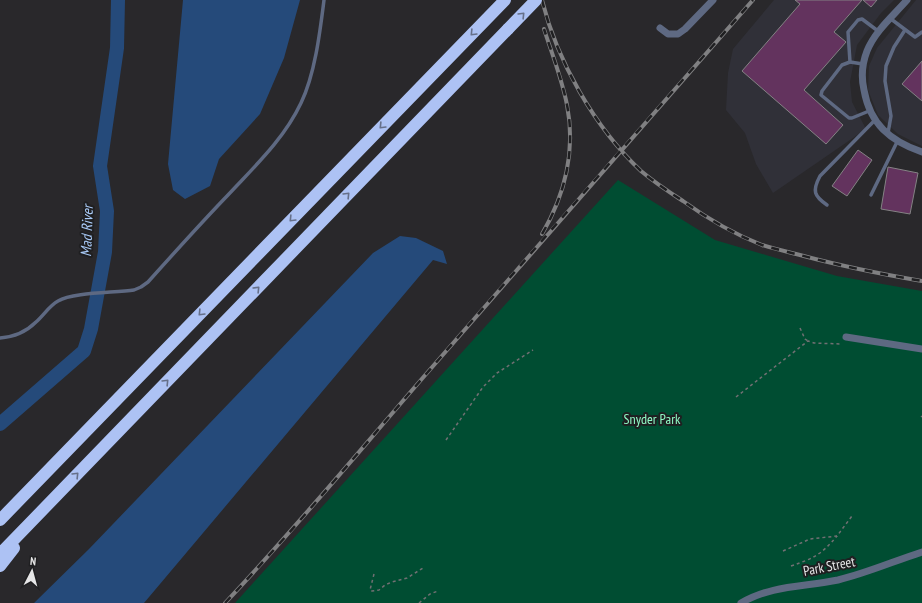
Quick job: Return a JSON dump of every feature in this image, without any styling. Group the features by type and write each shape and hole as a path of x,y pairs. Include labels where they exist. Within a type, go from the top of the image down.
{"highway":[{"path":"0,554 536,0"},
{"path":"0,520 503,2"},
{"path":"0,566 61,490"}],"street":[{"path":"660,28 668,34 678,34 685,29 713,0"},
{"path":"907,0 879,32 869,47 863,64 863,86 869,111 875,120 888,134 922,152"},
{"path":"846,337 922,349"},
{"name":"Park Street","path":"741,603 770,590 854,576 922,552"}],"lane":[{"path":"0,338 26,330 36,323 51,306 68,297 134,290 148,282 284,132 299,107 308,87 324,0"},
{"path":"891,18 914,37 922,32"},
{"path":"850,62 848,32 858,20 862,19 879,32"},
{"path":"888,134 891,116 885,81 886,66 894,47 905,30"},
{"path":"863,64 850,62 842,65 822,91 821,95 849,118 869,111"},
{"path":"827,205 818,199 815,191 816,182 820,176 875,120"},
{"path":"871,196 898,140"}],"path":[{"path":"800,328 805,339 808,341 814,343 841,344"},
{"path":"736,397 808,341"},
{"path":"446,440 483,387 497,373 533,350"},
{"path":"791,566 818,556 824,551 852,516"},
{"path":"783,551 810,539 836,536"},
{"path":"374,574 370,590 372,591 379,590 385,585 407,578 423,568"},
{"path":"419,603 430,594 438,591"}],"shaded area":[{"path":"774,0 894,0 881,13 857,45 850,82 852,102 866,129 773,193 756,164 745,133 726,110 728,73 733,49"},
{"path":"916,0 922,0 922,146 898,134 878,115 868,90 869,66 877,48"}],"green space":[{"name":"Snyder Park","path":"618,180 715,240 837,276 922,291 922,603 235,603"}],"water":[{"path":"183,0 300,0 284,58 260,114 219,159 210,186 185,199 173,190 168,164"},
{"path":"400,236 416,238 443,251 447,264 433,260 144,603 34,603 89,549 373,253"}],"building":[{"path":"795,0 862,0 834,32 846,42 804,90 843,125 826,144 742,71 800,4"},
{"path":"863,0 877,0 871,7"},
{"path":"922,61 922,101 902,84"},
{"path":"858,150 872,160 847,196 832,186"},
{"path":"888,167 918,173 910,214 881,209"}],"waterway":[{"name":"Mad River","path":"0,424 84,351 91,329 105,252 107,211 100,166 117,48 118,0"}],"railway":[{"path":"542,0 557,46 568,70 593,114 624,154 656,183 712,220 731,231 762,245 876,273 922,281"},
{"path":"225,603 302,518 508,279 753,0"},
{"path":"542,234 557,204 562,188 569,155 570,139 565,95 544,29"}]}
